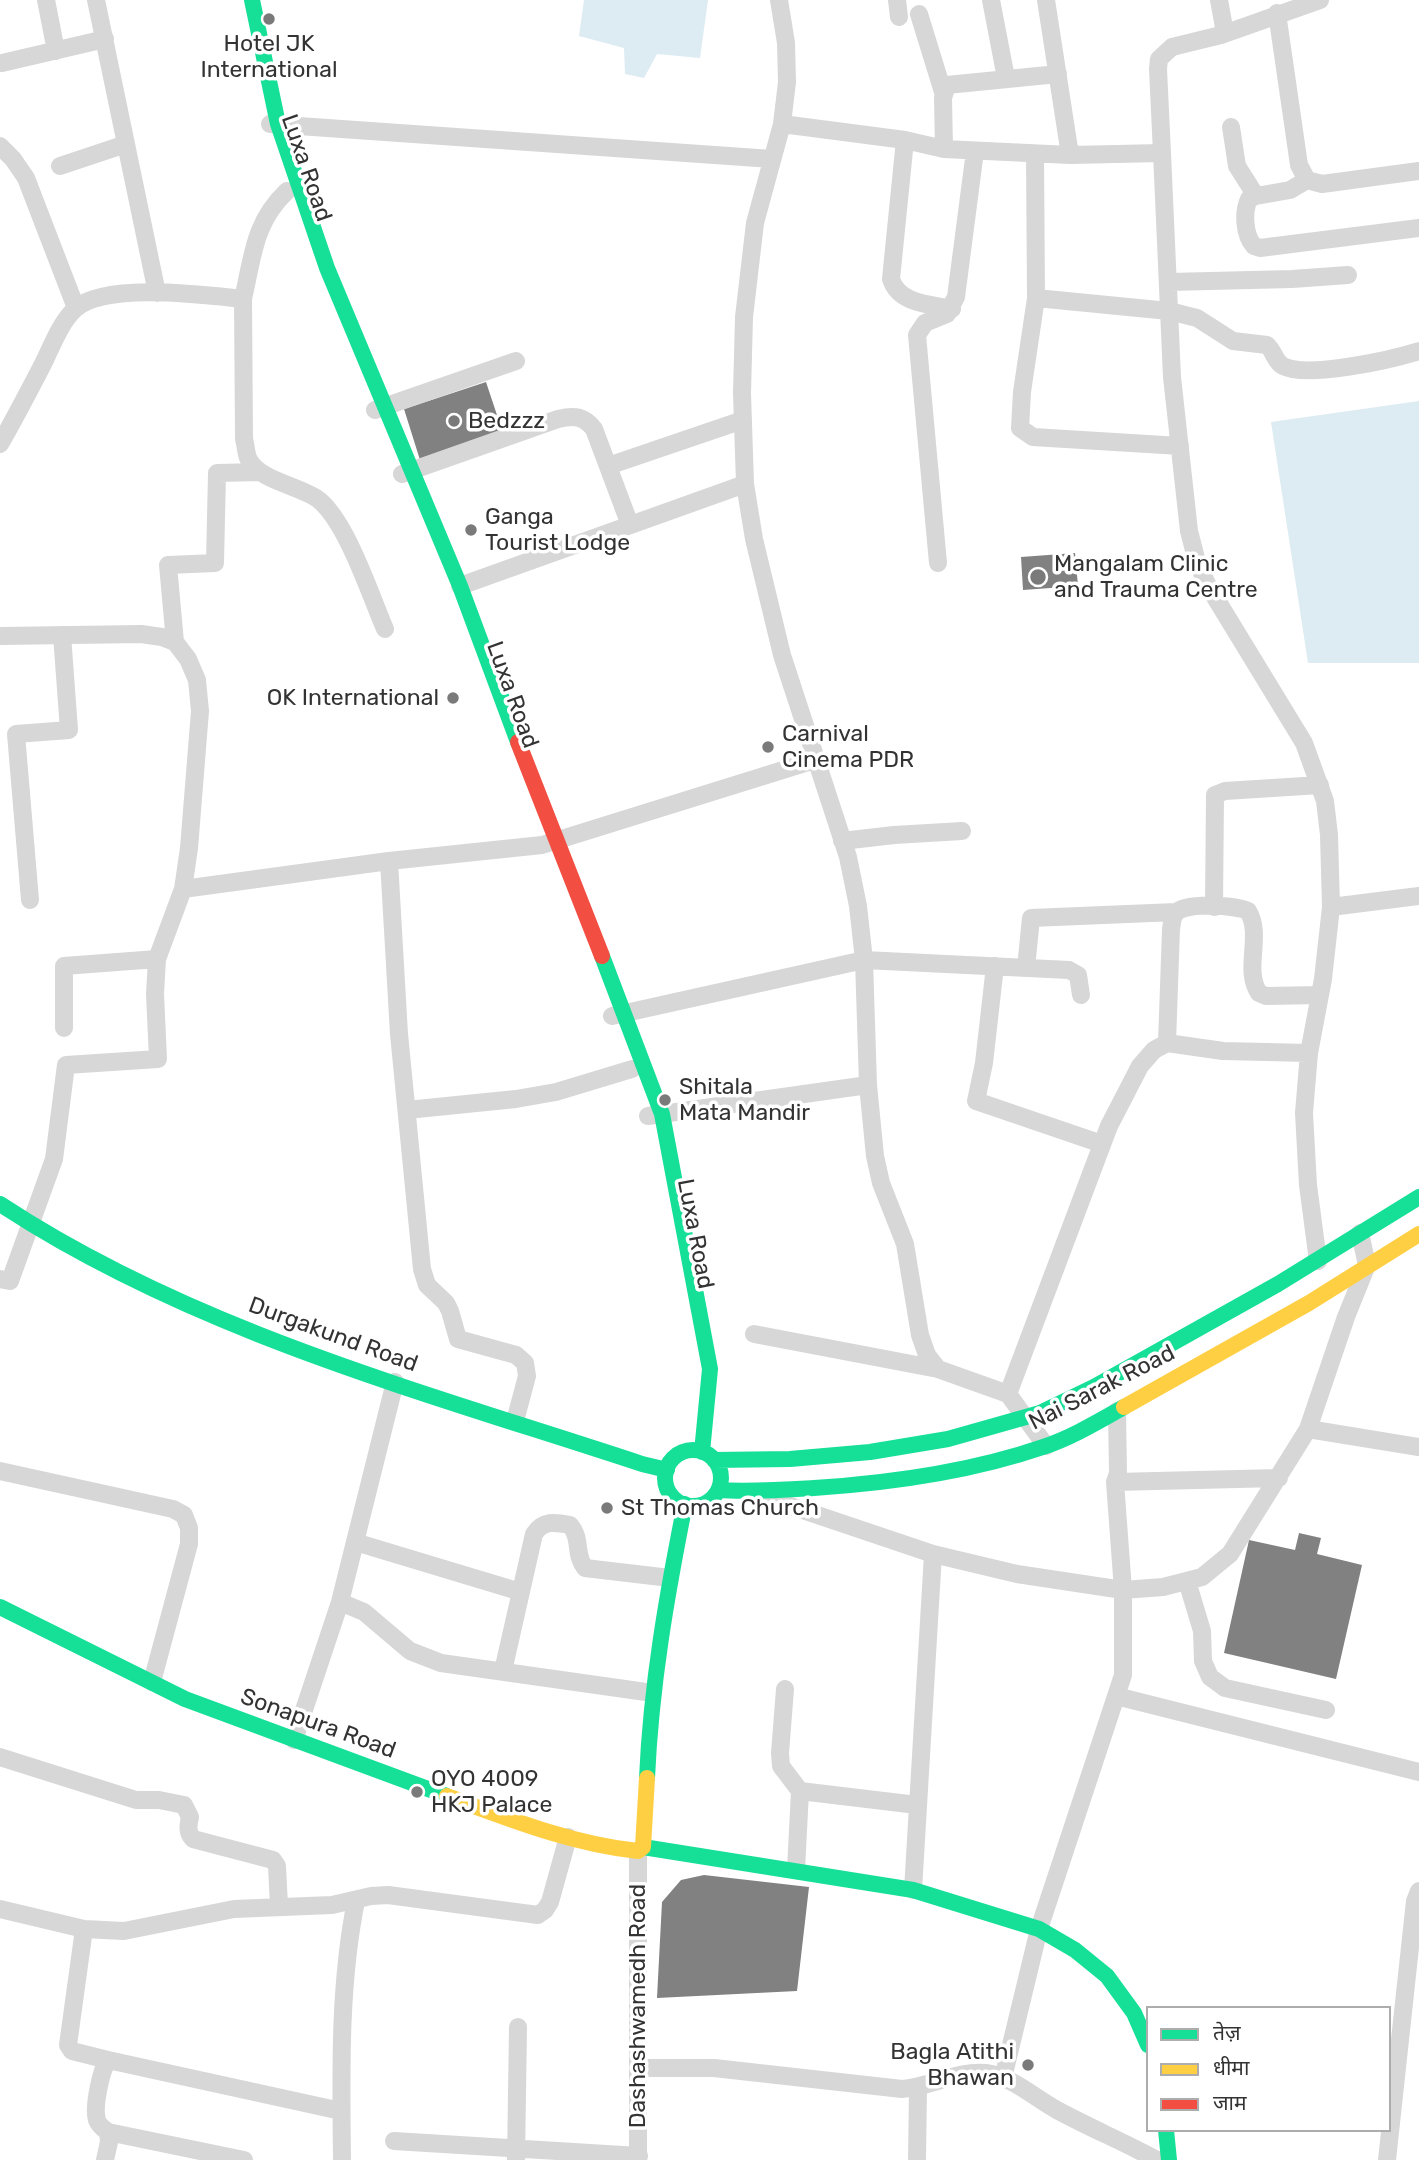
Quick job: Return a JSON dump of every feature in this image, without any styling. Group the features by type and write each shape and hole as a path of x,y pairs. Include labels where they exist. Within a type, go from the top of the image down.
{"street":[{"path":"46,0 56,51"},
{"path":"96,0 157,293"},
{"name":"Luxa Road","path":"237,0 272,124 287,191 407,472 549,843 619,1014 632,1069 655,1115 696,1362 691,1417 702,1454"},
{"path":"253,0 272,124 380,408 516,361"},
{"path":"779,0 787,69 782,124 755,223 749,267 744,317 745,484 754,539 782,656 848,857 858,906 864,960 868,1086 874,1156 881,1183 905,1244 923,1345 937,1369"},
{"path":"991,0 1006,78"},
{"path":"1046,0 1070,155"},
{"path":"1219,0 1225,33"},
{"path":"1318,1261 1308,1185 1304,1113 1309,1053 1320,995 1331,907 1325,801 1304,743 1207,584 1197,562 1189,531 1172,377 1159,59 1172,47 1225,33 1320,0"},
{"path":"1277,13 1299,165 1307,180"},
{"path":"919,14 943,92 944,149"},
{"path":"2,63 105,39"},
{"path":"943,92 947,85 952,83 1058,74"},
{"path":"272,124 772,159"},
{"path":"782,124 905,140 944,149 1070,155 1162,153"},
{"path":"1231,127 1237,166 1256,196"},
{"path":"905,140 891,279 898,294 906,298 952,309"},
{"path":"60,166 126,144"},
{"path":"0,146 26,178 76,308"},
{"path":"938,563 917,344 920,328 925,323 942,318 952,309 956,297 975,151"},
{"path":"1035,154 1036,298 1022,392 1020,428 1033,437 1180,446"},
{"path":"1419,171 1322,184 1307,180 1290,190 1249,199 1246,213 1247,236 1254,246 1260,248 1419,228"},
{"path":"260,472 250,461 244,439 243,299 260,226 272,205 287,191"},
{"path":"1169,282 1348,275"},
{"path":"0,444 60,330 76,308 99,296 157,293 243,299"},
{"path":"1036,298 1169,311 1197,318 1233,341 1267,345 1282,366 1289,368 1320,369 1374,363 1419,351"},
{"path":"549,843 460,586 407,472 568,416 580,417 594,429 630,525"},
{"path":"608,466 743,420"},
{"path":"175,642 168,565 215,563 217,473 260,472 318,500 332,514 346,539 385,629"},
{"path":"460,586 745,484"},
{"path":"0,636 141,634 162,637 175,642 188,659 197,680 200,710 183,889 157,959 155,994 158,1059 66,1065 54,1159 10,1281 0,1279"},
{"path":"30,900 16,734 69,730 62,635"},
{"path":"183,889 549,843 816,760"},
{"path":"1214,907 1215,796 1225,791 1320,785"},
{"path":"842,841 962,831"},
{"path":"389,861 399,1034 422,1269 426,1285 446,1303 458,1339 516,1355 525,1363 527,1376 515,1421"},
{"path":"1331,907 1419,896"},
{"path":"1026,968 1031,918 1176,912 1189,906 1242,908 1251,916 1254,981 1259,993 1266,996 1320,995"},
{"path":"1167,1043 1171,929 1176,912"},
{"path":"64,1028 64,966 157,959"},
{"path":"1082,995 1078,975 1069,970 864,960 619,1014 655,1115 710,1369 702,1454 721,1474 732,1491 933,1554 1017,1574 1122,1590 1163,1587 1202,1577 1230,1554 1308,1429 1346,1317 1367,1265 1360,1233"},
{"path":"995,965 984,1063 976,1101 1102,1144"},
{"path":"1008,1394 1102,1144 1122,1097 1140,1066 1154,1050 1167,1043 1236,1052 1309,1053"},
{"path":"407,1110 516,1099 556,1092 632,1069"},
{"path":"655,1115 868,1086"},
{"name":"Nai Sarak Road","path":"702,1454 739,1460 833,1455 914,1445 973,1434 1025,1418 1101,1383 1318,1261 1419,1197"},
{"name":"Durgakund Road","path":"0,1204 29,1224 113,1270 247,1329 457,1404 642,1464 667,1469"},
{"name":"Nai Sarak Road","path":"732,1491 840,1486 922,1476 984,1464 1046,1446 1117,1411 1309,1303 1419,1234"},
{"path":"754,1334 937,1369 1008,1394 1046,1446"},
{"path":"294,1740 340,1602 394,1382"},
{"path":"1003,2078 1039,1929 1122,1675 1122,1590 1115,1482 1118,1473 1117,1411"},
{"path":"1308,1429 1419,1447"},
{"path":"702,1454 675,1457 665,1478 671,1495 685,1504 695,1506 732,1491"},
{"path":"0,1471 173,1509 184,1515 189,1544 152,1682"},
{"path":"1115,1482 1279,1478"},
{"path":"638,1850 653,1693 670,1578 685,1504"},
{"path":"503,1671 534,1534 539,1526 547,1523 570,1525 576,1532 579,1560 585,1568 670,1578"},
{"path":"355,1542 521,1592"},
{"path":"913,1890 933,1554"},
{"path":"1187,1581 1202,1631 1203,1661 1210,1677 1226,1688 1325,1710"},
{"path":"340,1602 364,1612 410,1651 426,1659 653,1693"},
{"name":"Sonapura Road","path":"0,1607 185,1699 539,1830 638,1850 796,1870 913,1890 1039,1929 1075,1950 1107,1976 1134,2013 1146,2040"},
{"path":"785,1689 780,1753 781,1766 800,1791 796,1870"},
{"path":"1116,1696 1419,1772"},
{"path":"0,1757 136,1801 159,1800 184,1805 190,1817 189,1834 193,1839 273,1860 277,1866 279,1906"},
{"path":"800,1791 917,1805"},
{"path":"0,1909 84,1929 124,1931 234,1909 332,1905 388,1895 538,1915 550,1902 568,1837"},
{"name":"Dashashwamedh Road","path":"638,1850 638,2158"},
{"path":"1391,2123 1415,1901 1419,1891"},
{"path":"342,2160 345,1979 356,1900"},
{"path":"84,1929 68,2045 72,2051 341,2110"},
{"path":"516,2154 518,2027"},
{"path":"108,2060 104,2066 95,2110 99,2125 108,2132 244,2160"},
{"path":"639,2068 714,2068 888,2088 918,2088 967,2073 987,2073 1003,2078 1058,2110 1157,2160"},
{"path":"916,2160 918,2088"},
{"path":"106,2160 110,2142 108,2132"},
{"path":"1166,2132 1168,2160"},
{"path":"1387,2160 1390,2132"},
{"path":"394,2141 516,2154 638,2158"}],"shaded area":[{"path":"584,0 708,0 700,58 657,54 644,78 625,74 624,48 579,36"},
{"path":"1419,401 1419,663 1308,663 1271,422"}],"building":[{"name":"Bedzzz","path":"486,382 503,433 420,460 404,409"},
{"path":"1075,553 1078,586 1023,590 1021,557"},
{"path":"1299,1533 1321,1538 1317,1554 1362,1565 1336,1679 1224,1653 1249,1540 1295,1550"},
{"path":"704,1875 809,1887 797,1991 657,1998 662,1902 681,1880"}],"traffic: fast":[{"path":"252,0 278,124 327,268 460,586 518,742"},
{"path":"602,956 662,1114 710,1369 702,1452"},
{"path":"714,1460 790,1459 870,1452 948,1439 1040,1413 1094,1387 1278,1284 1419,1197"},
{"path":"0,1204 74,1249 151,1288 230,1323 394,1384 667,1470"},
{"path":"718,1490 843,1486 959,1470 1053,1443 1124,1407"},
{"path":"693,1450 713,1458 721,1478 713,1498 693,1506 673,1498 665,1478 673,1458 693,1450"},
{"path":"647,1778 661,1640 685,1504"},
{"path":"0,1607 185,1699 447,1796"},
{"path":"643,1847 913,1890 1039,1929 1075,1950 1107,1976 1134,2013 1146,2040"},
{"path":"1166,2132 1169,2160"}],"traffic: slow":[{"path":"1124,1407 1309,1303 1419,1234"},
{"path":"447,1796 565,1837 638,1851 643,1847 647,1778"}],"traffic: jam":[{"path":"518,742 602,956"}],"place":[{"name":"Hotel JK International","path":"269,19"},
{"name":"Bedzzz","path":"454,421"},
{"name":"Ganga Tourist Lodge","path":"471,530"},
{"name":"Mangalam Clinic and Trauma Centre","path":"1038,577"},
{"name":"OK International","path":"453,698"},
{"name":"Carnival Cinema PDR","path":"768,747"},
{"name":"Shitala Mata Mandir","path":"665,1100"},
{"name":"St Thomas Church","path":"607,1508"},
{"name":"OYO 4009 HKJ Palace","path":"417,1792"},
{"name":"Bagla Atithi Bhawan","path":"1028,2065"}]}
